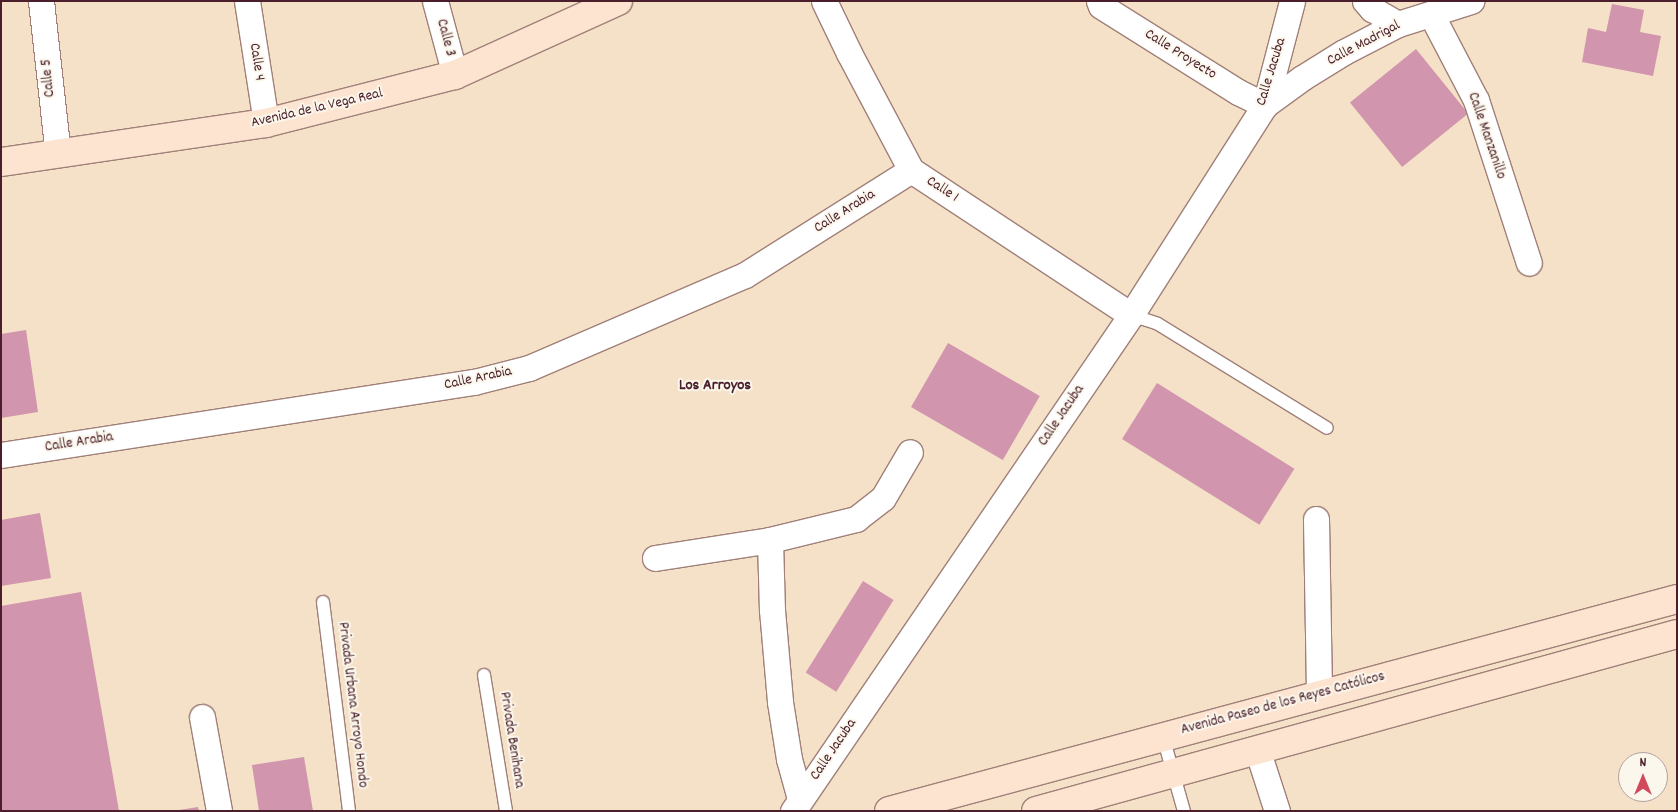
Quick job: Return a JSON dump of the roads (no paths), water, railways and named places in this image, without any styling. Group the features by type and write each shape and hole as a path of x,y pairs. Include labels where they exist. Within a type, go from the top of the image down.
{"main road":[{"name":"Avenida de la Vega Real","path":"1,162 266,123 455,75 618,1"},
{"name":"Avenida Paseo de los Reyes Católicos","path":"889,811 1677,599"},
{"path":"1036,811 1257,748 1677,634"},
{"path":"1380,678 1391,712"}],"street":[{"name":"Calle 5","path":"41,1 58,154"},
{"name":"Calle 4","path":"247,1 266,123"},
{"name":"Calle 3","path":"435,1 455,75"},
{"name":"Calle 1","path":"824,1 849,53 911,170 1131,315"},
{"name":"Calle Proyecto","path":"1099,1 1101,6 1230,87 1265,105"},
{"name":"Calle Jacuba","path":"796,805 1131,315 1265,105 1292,1"},
{"path":"1365,1 1372,9 1398,24"},
{"name":"Calle Madrigal","path":"1265,105 1302,78 1344,52 1398,24 1471,1"},
{"name":"Calle Manzanillo","path":"1431,14 1476,100 1529,263"},
{"name":"Calle Arabia","path":"1,455 474,382 529,368 745,275 911,170"},
{"path":"655,558 770,540 856,520 883,498 910,452"},
{"path":"1316,519 1319,694"},
{"path":"770,540 772,610 780,702 796,805"},
{"path":"202,717 219,811"},
{"path":"1257,748 1277,811"}],"lane":[{"path":"1131,315 1158,324 1327,428"},
{"name":"Privada Urbana Arroyo Hondo","path":"323,602 349,811"},
{"name":"Privada Benihana","path":"484,675 506,811"},
{"path":"1163,737 1184,811"}],"district":[{"name":"Los Arroyos","path":"715,386"}]}
